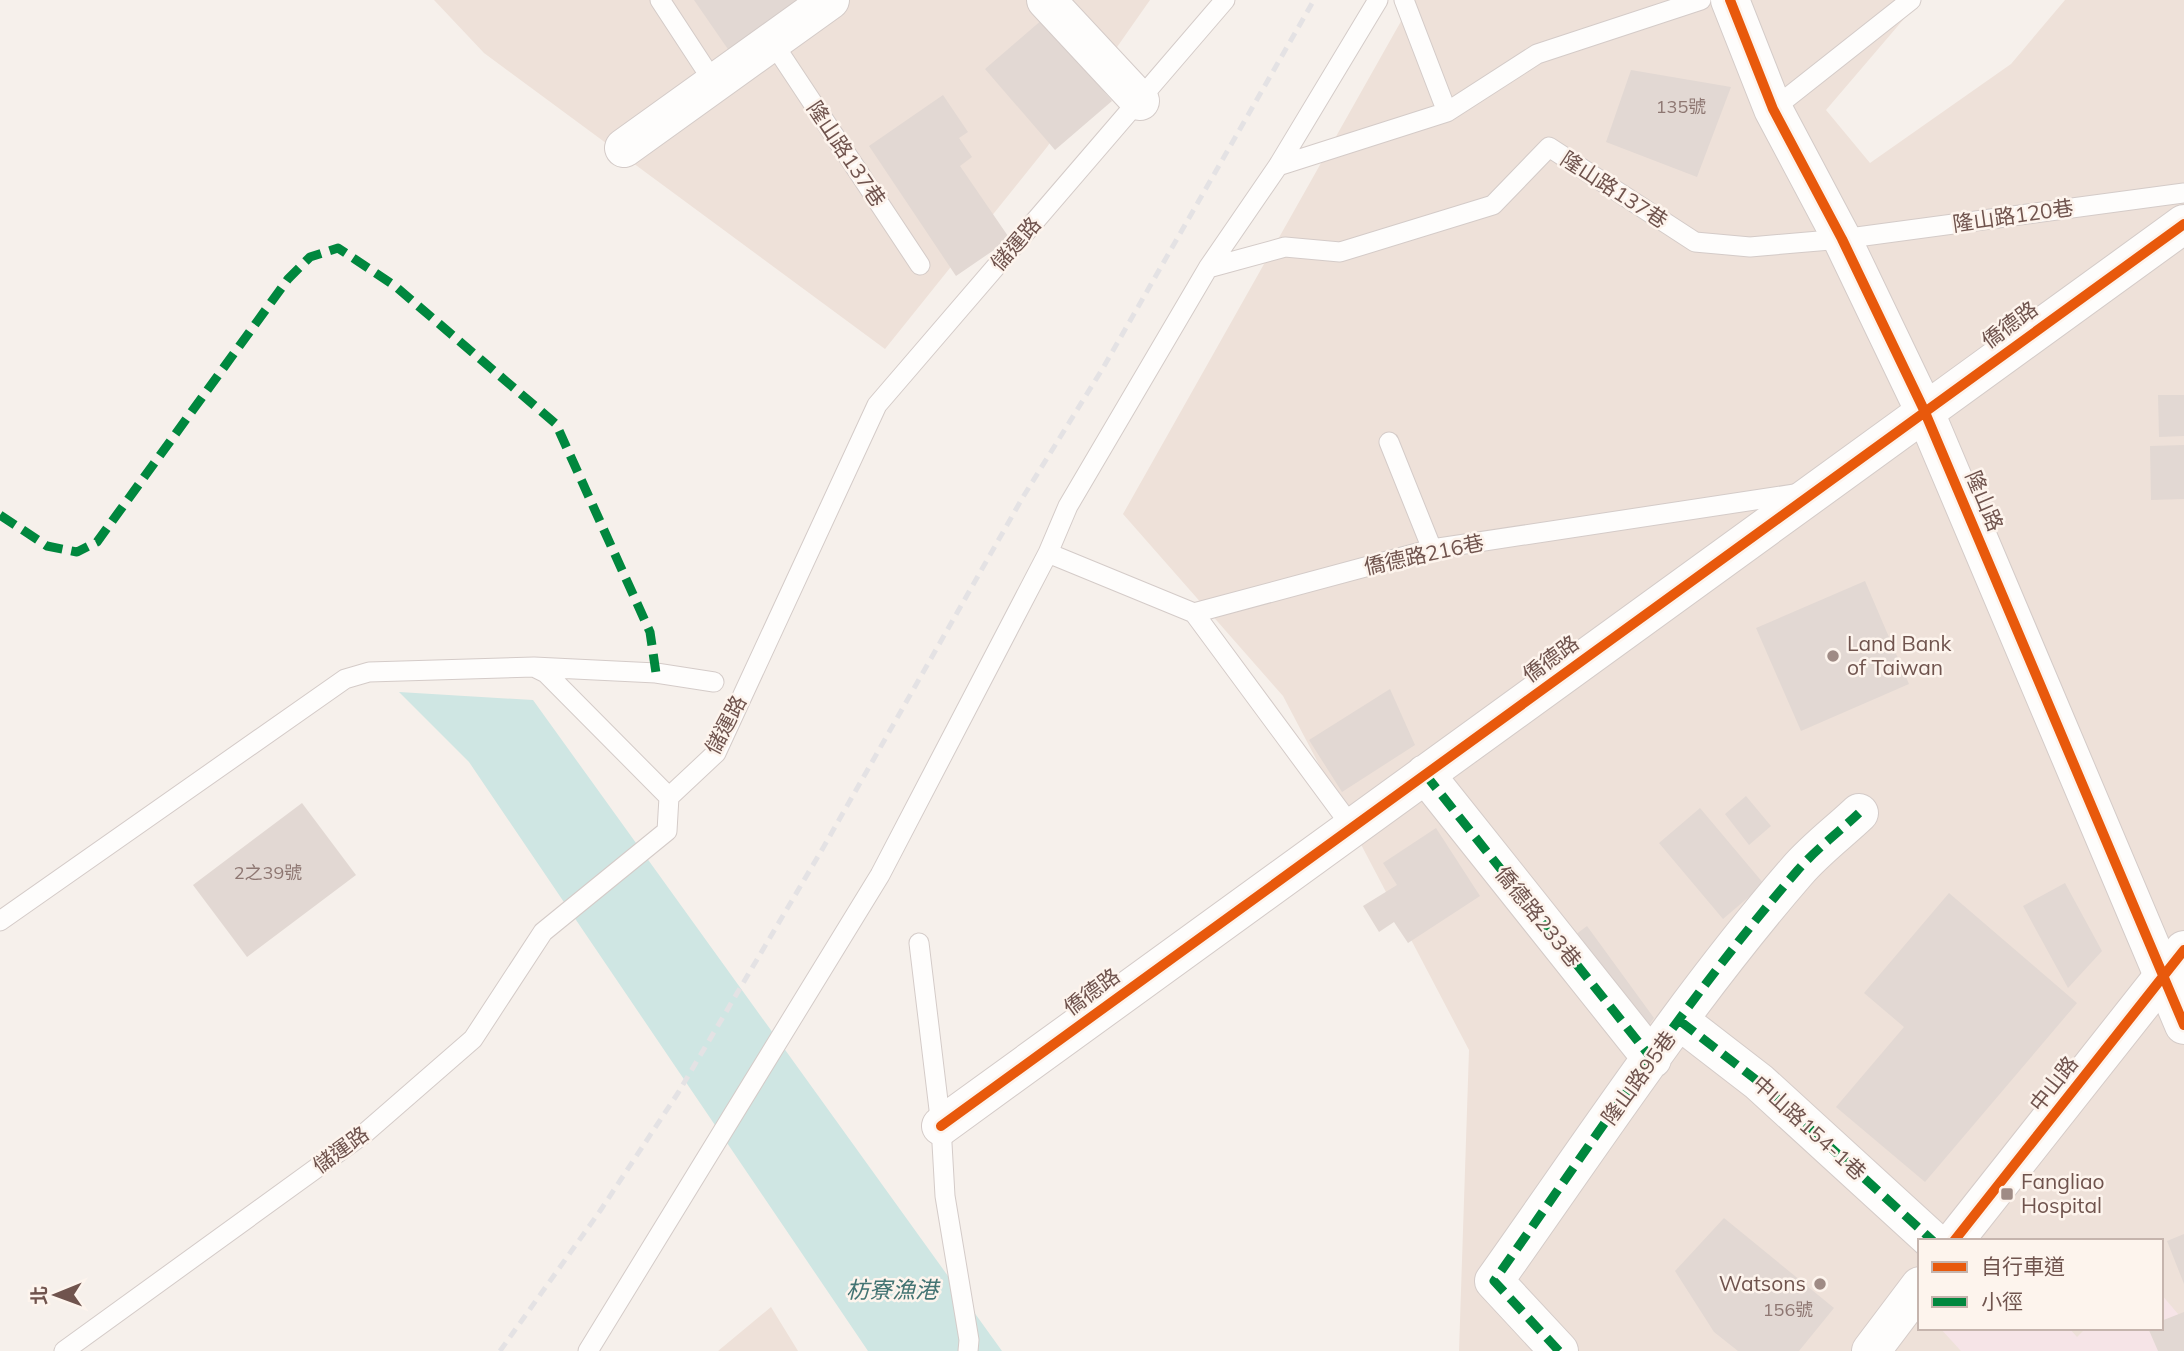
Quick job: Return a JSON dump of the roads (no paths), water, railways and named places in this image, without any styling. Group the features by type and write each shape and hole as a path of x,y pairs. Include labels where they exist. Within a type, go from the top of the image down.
{"street":[{"path":"624,148 713,81 773,43 830,0"},
{"path":"1046,0 1140,102"},
{"name":"隆山路","path":"1730,0 1773,109 1842,239 1924,410 2175,963 2184,1025"},
{"name":"僑德路","path":"942,1126 1812,491 2184,225"},
{"name":"僑德路233巷","path":"1425,774 1652,1059"},
{"name":"隆山路95巷","path":"1559,1351 1494,1281 1680,1021 1798,869 1859,813"},
{"name":"中山路","path":"1956,1239 2175,963"},
{"name":"中山路154-1巷","path":"1680,1021 1759,1082 1931,1239"},
{"path":"1871,1351 1918,1289"}],"lane":[{"path":"660,0 713,81"},
{"name":"儲運路","path":"64,1351 365,1133 473,1039 543,932 667,831 669,797 716,753 877,405 1225,0"},
{"path":"588,1351 880,875 1048,553 1068,506 1208,268 1278,166 1378,0"},
{"path":"1404,0 1447,112"},
{"path":"1278,166 1447,112 1537,54 1701,0"},
{"path":"1773,109 1911,0"},
{"name":"隆山路137巷","path":"773,43 920,265"},
{"name":"隆山路137巷","path":"1208,268 1285,247 1340,252 1493,205 1549,147 1695,242 1750,247 1842,239"},
{"name":"隆山路120巷","path":"1842,239 2184,193"},
{"path":"1389,442 1432,549"},
{"name":"僑德路216巷","path":"1194,613 1432,549 1812,491"},
{"path":"1048,553 1194,613 1352,827"},
{"path":"534,667 546,673 669,797"},
{"path":"0,921 345,679 369,672 534,667 656,673 714,682"},
{"path":"919,943 942,1126 944,1196 969,1340 968,1351"}],"water":[{"name":"枋寮漁港","path":"399,692 533,700 1002,1351 868,1351 469,762"}],"railway":[{"path":"500,1351 600,1211 678,1093 823,848 1023,497 1103,368 1314,0"}],"place":[{"name":"Land Bank of Taiwan","path":"1833,656"},
{"name":"Fangliao Hospital","path":"2007,1194"},
{"name":"Watsons","path":"1820,1284"}]}
